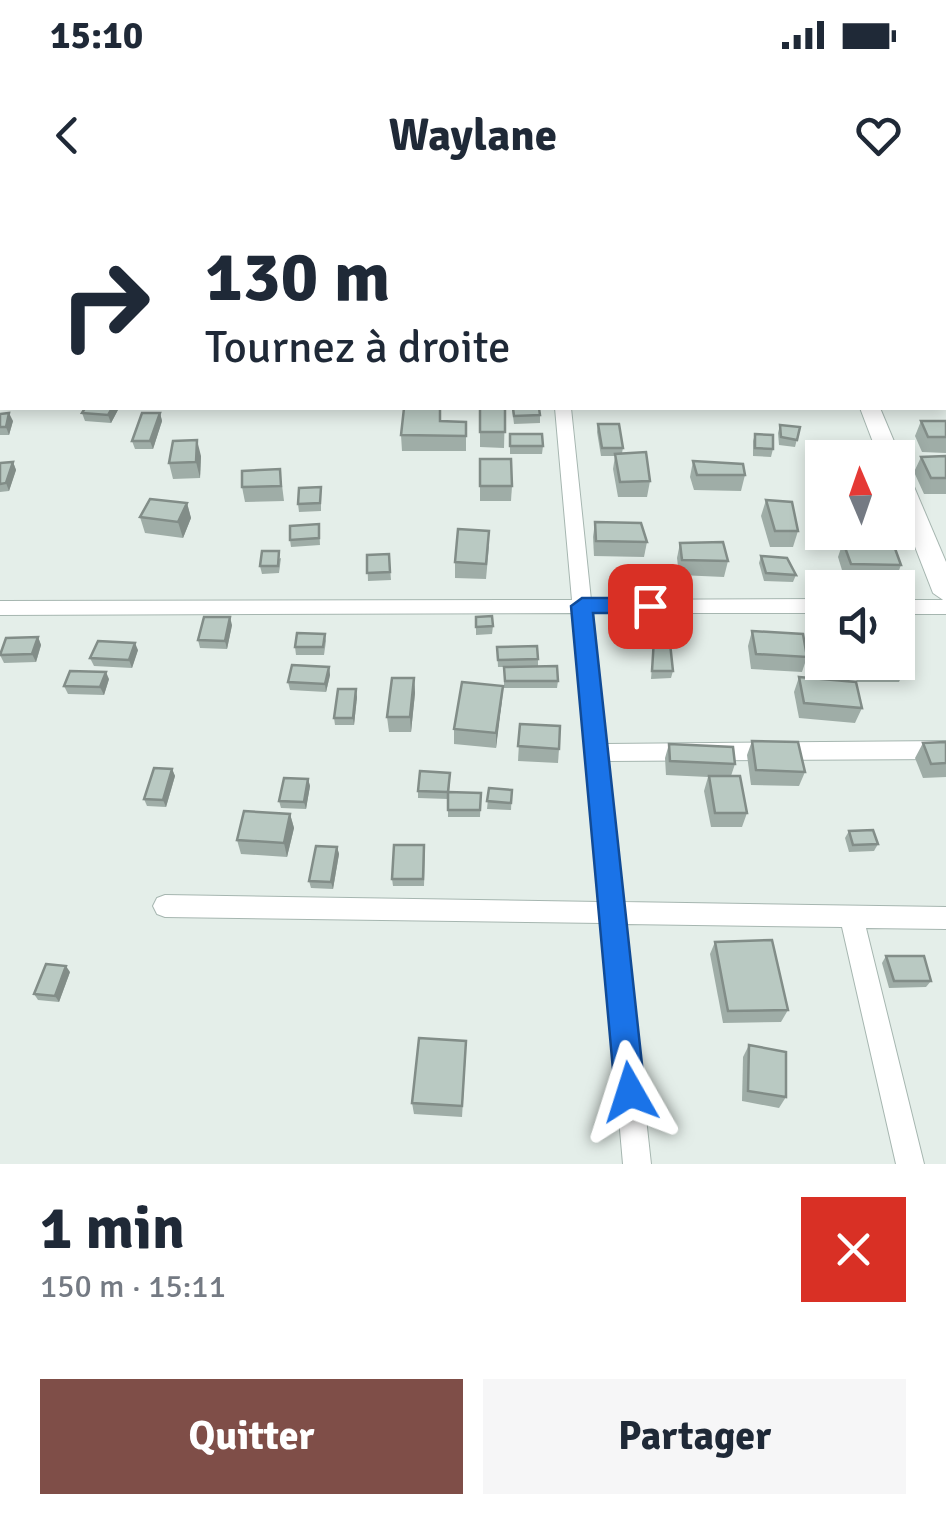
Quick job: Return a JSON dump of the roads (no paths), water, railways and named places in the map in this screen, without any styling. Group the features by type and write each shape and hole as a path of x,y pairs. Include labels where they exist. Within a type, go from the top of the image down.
{"street":[{"path":"563,410 638,1164"},
{"path":"871,410 883,440"},
{"path":"915,517 946,593"},
{"path":"0,608 805,606"},
{"path":"915,607 946,607"},
{"path":"596,753 946,750"},
{"path":"166,906 946,918"},
{"path":"852,916 910,1164"}]}
